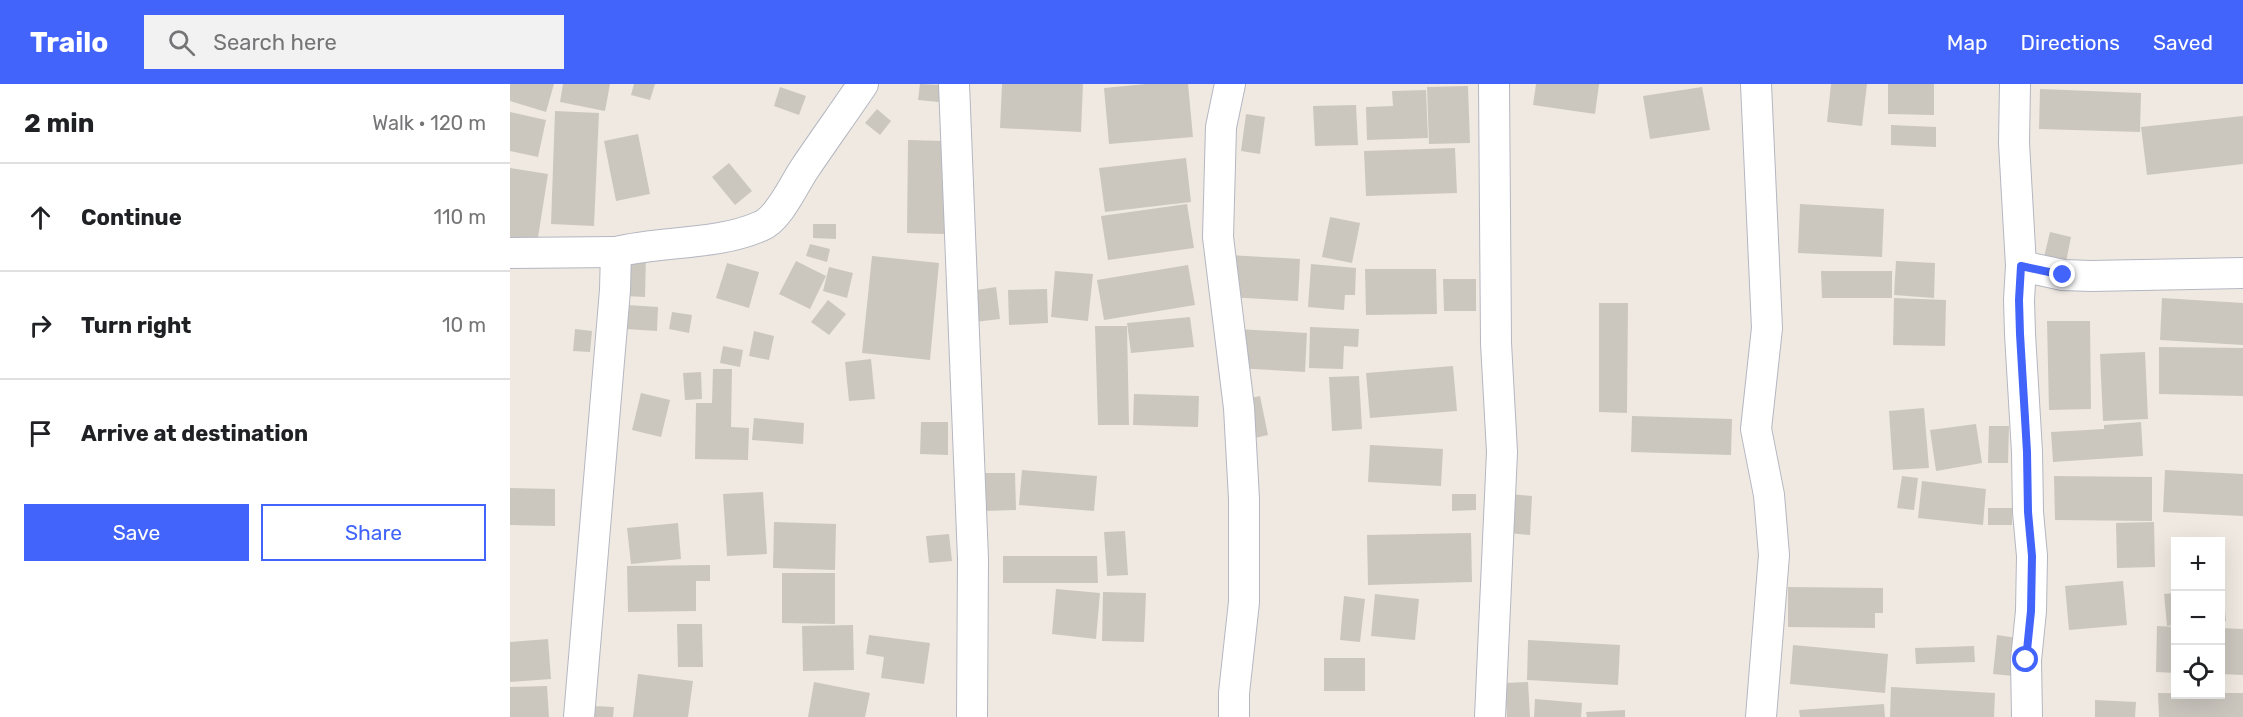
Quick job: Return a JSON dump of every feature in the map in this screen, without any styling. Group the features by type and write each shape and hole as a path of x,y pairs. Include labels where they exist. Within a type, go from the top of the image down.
{"street":[{"path":"510,253 616,252 633,247 724,238 764,226 781,207 803,170 863,84"},
{"path":"954,84 973,559 972,717"},
{"path":"1230,84 1221,136 1218,237 1239,408 1244,499 1244,602 1234,693 1234,717"},
{"path":"1491,717 1502,452 1496,343 1494,84"},
{"path":"1756,84 1767,328 1756,429 1769,495 1774,555 1761,717"},
{"path":"2015,84 2014,143 2021,266 2020,334 2032,556 2031,611 2026,660 2027,717"},
{"path":"579,717 615,290 616,252"},
{"path":"2021,266 2063,275 2091,276 2243,273"}],"building":[{"path":"510,84 554,84 546,112 510,101"},
{"path":"563,84 610,84 605,111 560,102"},
{"path":"634,84 655,84 650,100 631,95"},
{"path":"920,84 941,85 939,102 918,100"},
{"path":"1002,84 1083,84 1081,132 1000,128"},
{"path":"1146,84 1188,84 1193,137 1109,144 1104,88"},
{"path":"1536,84 1599,84 1595,114 1533,105"},
{"path":"1831,84 1867,84 1862,126 1827,122"},
{"path":"1888,84 1934,84 1934,115 1888,114"},
{"path":"1468,86 1470,143 1429,144 1427,87"},
{"path":"780,87 806,96 799,115 774,106"},
{"path":"1702,87 1710,130 1650,139 1643,96"},
{"path":"2040,89 2141,93 2140,132 2039,129"},
{"path":"1426,90 1428,138 1367,140 1366,107 1393,106 1392,91"},
{"path":"1356,105 1358,145 1315,146 1313,106"},
{"path":"877,109 891,121 880,135 865,123"},
{"path":"555,111 599,113 594,226 551,224"},
{"path":"510,112 546,120 538,157 510,151"},
{"path":"1246,114 1265,117 1260,154 1241,151"},
{"path":"2243,116 2243,164 2147,175 2141,127"},
{"path":"1891,125 1936,127 1936,147 1891,145"},
{"path":"638,134 650,194 616,201 604,141"},
{"path":"908,140 945,141 944,234 907,233"},
{"path":"1455,148 1457,193 1366,196 1364,151"},
{"path":"1186,158 1191,202 1105,212 1099,168"},
{"path":"729,163 752,191 735,205 712,177"},
{"path":"510,168 548,174 537,244 510,240"},
{"path":"1187,204 1194,248 1108,260 1101,216"},
{"path":"1800,204 1884,209 1882,257 1798,253"},
{"path":"1330,217 1360,223 1352,263 1322,257"},
{"path":"813,224 836,224 836,239 813,238"},
{"path":"2050,232 2071,237 2066,262 2044,257"},
{"path":"810,244 830,249 827,262 806,256"},
{"path":"627,253 646,254 645,297 625,296"},
{"path":"1229,255 1300,259 1298,301 1227,297"},
{"path":"872,256 939,263 930,360 862,353"},
{"path":"796,261 826,276 810,309 779,294"},
{"path":"1896,261 1935,263 1934,298 1894,295"},
{"path":"727,263 759,272 749,308 716,298"},
{"path":"1311,264 1356,268 1355,295 1345,295 1344,310 1308,307"},
{"path":"1188,265 1195,305 1104,320 1097,280"},
{"path":"829,267 853,273 847,298 823,291"},
{"path":"1365,269 1436,269 1437,314 1366,315"},
{"path":"1055,271 1093,274 1088,321 1051,317"},
{"path":"1821,271 1892,271 1892,298 1822,298"},
{"path":"1443,279 1476,279 1476,311 1444,311"},
{"path":"996,287 1000,319 975,322 971,291"},
{"path":"1047,289 1048,323 1009,325 1008,290"},
{"path":"1894,298 1946,300 1945,346 1893,345"},
{"path":"2162,298 2243,303 2243,345 2160,340"},
{"path":"828,300 846,314 829,335 811,322"},
{"path":"1599,303 1628,303 1627,413 1599,412"},
{"path":"627,305 658,307 657,331 626,329"},
{"path":"672,312 692,315 689,333 669,329"},
{"path":"1190,317 1194,347 1131,353 1127,323"},
{"path":"2047,321 2090,321 2091,409 2049,410"},
{"path":"1095,326 1127,326 1129,425 1098,425"},
{"path":"1310,327 1359,329 1358,347 1344,346 1343,369 1309,368"},
{"path":"575,329 592,331 590,352 573,351"},
{"path":"1238,329 1307,333 1305,372 1236,368"},
{"path":"754,331 774,336 769,360 749,356"},
{"path":"723,346 743,350 740,367 720,363"},
{"path":"2159,347 2243,348 2243,396 2159,394"},
{"path":"2145,352 2148,419 2103,421 2100,354"},
{"path":"871,359 875,399 849,401 845,362"},
{"path":"1453,366 1457,411 1370,418 1366,373"},
{"path":"713,369 732,369 731,427 749,428 748,460 695,459 696,403 712,403"},
{"path":"701,372 702,399 685,400 683,373"},
{"path":"1359,376 1362,429 1332,431 1329,377"},
{"path":"641,393 670,400 661,437 632,430"},
{"path":"1134,394 1199,396 1198,427 1133,425"},
{"path":"1260,396 1268,435 1250,439 1242,400"},
{"path":"1924,408 1929,468 1893,470 1889,411"},
{"path":"1632,416 1732,419 1731,455 1631,452"},
{"path":"754,418 804,423 803,444 752,440"},
{"path":"921,422 948,422 948,455 920,454"},
{"path":"2141,422 2143,456 2053,462 2051,432 2104,429 2104,425"},
{"path":"1976,424 1982,463 1936,471 1930,430"},
{"path":"1989,426 2009,426 2008,463 1988,463"},
{"path":"1370,445 1443,449 1441,486 1368,482"},
{"path":"1022,470 1097,476 1094,511 1019,505"},
{"path":"2165,470 2243,474 2243,516 2163,512"},
{"path":"982,473 1015,473 1016,510 983,511"},
{"path":"1902,476 1918,478 1914,510 1897,508"},
{"path":"2054,476 2152,477 2152,521 2055,520"},
{"path":"1922,481 1986,489 1983,525 1918,518"},
{"path":"510,488 555,489 555,526 510,525"},
{"path":"763,492 767,554 727,556 723,494"},
{"path":"1452,494 1476,494 1476,510 1452,511"},
{"path":"1511,494 1532,496 1530,535 1508,533"},
{"path":"1988,508 2012,508 2012,525 1988,525"},
{"path":"774,522 836,524 835,570 773,568"},
{"path":"2154,522 2155,567 2117,568 2116,523"},
{"path":"678,523 681,559 631,564 627,528"},
{"path":"1125,531 1128,575 1107,576 1104,532"},
{"path":"1471,533 1472,582 1368,585 1367,535"},
{"path":"949,534 952,561 929,563 926,536"},
{"path":"1003,556 1097,556 1098,583 1003,583"},
{"path":"710,565 710,581 696,581 696,611 628,612 627,566"},
{"path":"782,573 835,573 835,624 782,623"},
{"path":"2123,581 2127,625 2069,630 2065,586"},
{"path":"1788,587 1883,588 1883,613 1875,613 1875,628 1788,627"},
{"path":"1056,589 1100,593 1096,639 1052,634"},
{"path":"1103,592 1146,593 1144,642 1102,641"},
{"path":"2171,593 2171,626 2167,626 2164,594"},
{"path":"1375,594 1419,599 1415,640 1371,636"},
{"path":"1344,596 1365,599 1360,642 1340,640"},
{"path":"677,624 702,624 703,667 678,667"},
{"path":"853,625 854,670 803,671 802,626"},
{"path":"2157,626 2171,627 2171,673 2156,672"},
{"path":"2225,628 2243,629 2243,675 2225,674"},
{"path":"869,635 930,643 924,684 881,678 884,657 866,654"},
{"path":"1997,635 2017,638 2013,676 1993,674"},
{"path":"548,639 551,679 510,682 510,642"},
{"path":"1528,640 1620,645 1618,685 1527,680"},
{"path":"1793,645 1888,654 1885,693 1790,684"},
{"path":"1974,646 1975,662 1916,664 1915,648"},
{"path":"1324,658 1365,658 1365,691 1324,691"},
{"path":"638,674 693,681 688,717 633,717"},
{"path":"814,682 870,693 865,717 808,717"},
{"path":"1528,682 1530,717 1507,717 1505,683"},
{"path":"547,686 549,717 510,717 510,687"},
{"path":"1891,687 1995,693 1994,717 1890,717"},
{"path":"2158,693 2171,693 2171,699 2225,699 2225,693 2243,693 2243,717 2159,717"},
{"path":"1535,699 1582,703 1581,717 1534,717"},
{"path":"2095,700 2136,702 2135,717 2095,717"},
{"path":"1884,704 1885,717 1800,717 1799,710"},
{"path":"593,706 614,707 613,717 592,717"},
{"path":"1625,710 1625,717 1587,717 1586,712"}],"route":[{"path":"2026,660 2031,611 2032,556 2020,334 2021,266 2063,275"}]}
